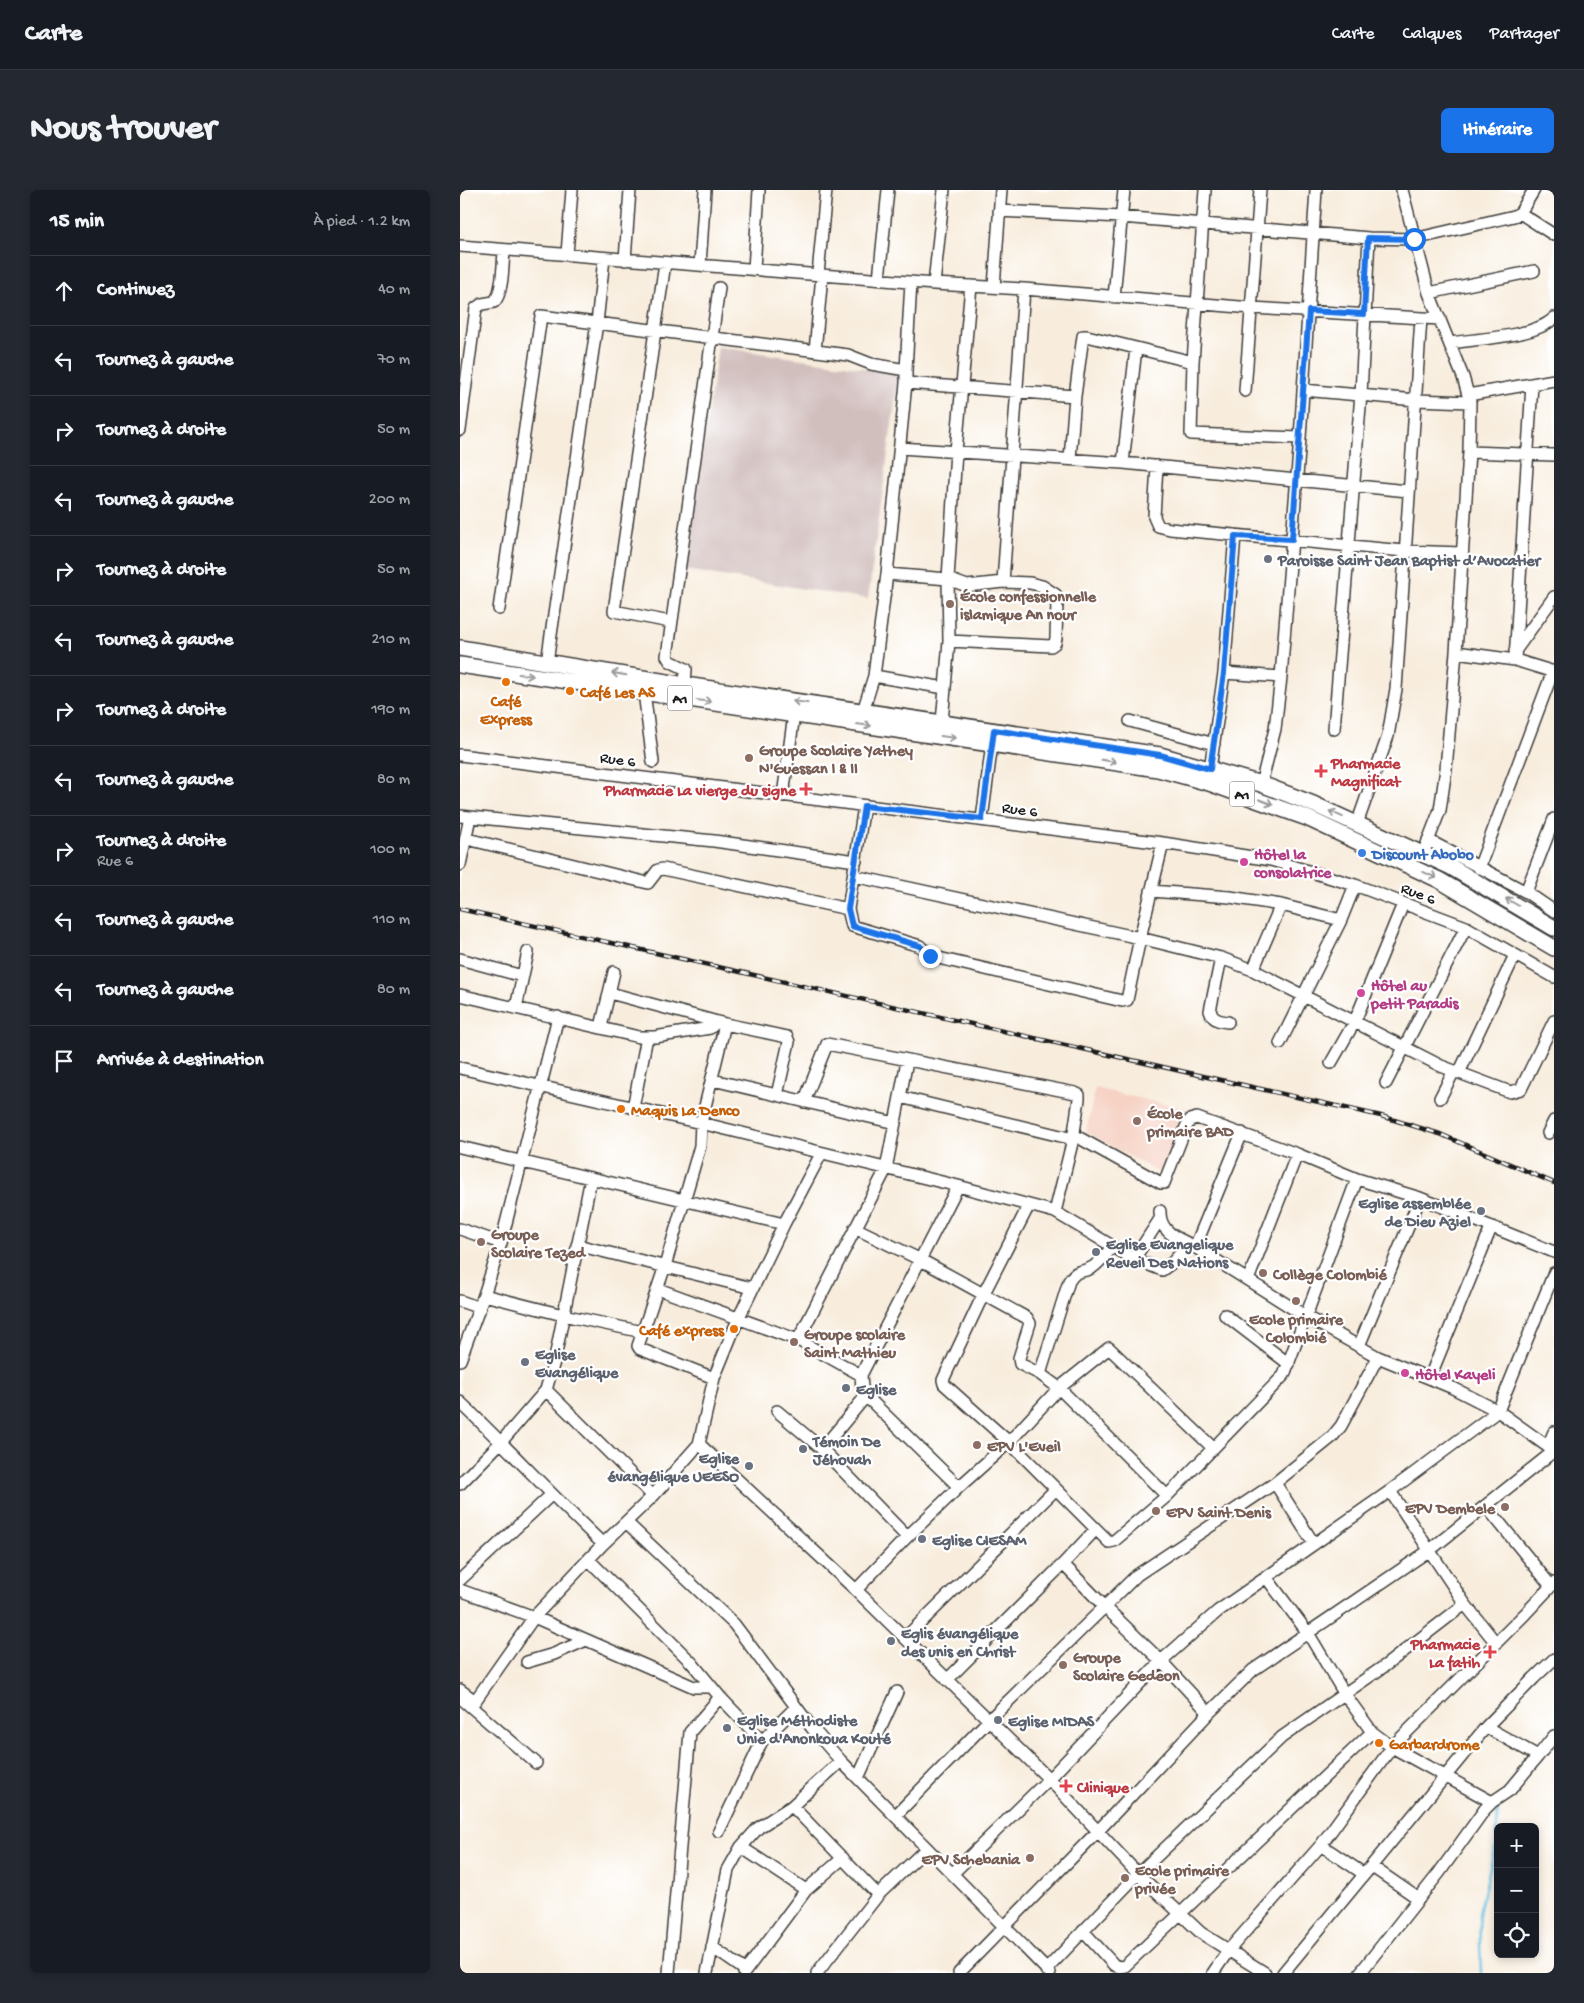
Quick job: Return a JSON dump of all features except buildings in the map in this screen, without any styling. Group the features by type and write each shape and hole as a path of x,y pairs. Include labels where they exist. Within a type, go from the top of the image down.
{"main road":[{"name":"A1","path":"460,648 684,685 942,722 993,736 1158,769 1258,799 1307,818 1439,880 1554,948"},
{"name":"A1","path":"460,665 794,714 1160,755 1261,784 1357,824 1425,847 1466,876 1554,928"}],"street":[{"path":"567,254 572,190"},
{"path":"625,260 630,190"},
{"path":"700,265 705,190"},
{"path":"754,269 758,190"},
{"path":"815,351 826,190"},
{"path":"879,279 888,190"},
{"path":"934,284 944,190"},
{"path":"994,287 1001,190"},
{"path":"1114,297 1124,190"},
{"path":"1206,190 1192,362 1190,434 1300,438"},
{"path":"1245,391 1260,190"},
{"path":"1261,784 1275,729 1281,677 1297,480 1316,190"},
{"path":"1402,190 1429,293 1450,343 1469,399 1469,452 1456,652 1444,787 1440,810 1425,847 1479,868 1526,892 1554,911"},
{"path":"999,211 1121,217 1313,235 1414,239 1507,219 1520,212 1534,190"},
{"path":"1520,212 1554,235"},
{"path":"1334,729 1361,394 1368,238"},
{"path":"460,246 1198,304 1440,319"},
{"path":"460,424 476,308 482,304 494,302 498,298 503,274 504,250"},
{"path":"547,662 597,323 604,258"},
{"path":"665,263 614,611 670,622"},
{"path":"1429,293 1534,271"},
{"path":"864,711 874,676 887,574 906,383 911,282"},
{"path":"942,722 949,641 948,579 956,451 971,286"},
{"path":"684,685 686,668 667,659 670,622 719,288"},
{"path":"1003,582 1024,289"},
{"path":"499,609 541,316 848,355 871,364 906,370"},
{"path":"1357,824 1388,736 1396,689 1421,318"},
{"path":"1450,343 1533,330 1548,324 1554,318"},
{"path":"1070,459 1075,396 1083,336 1192,362"},
{"path":"1123,463 1136,348"},
{"path":"1303,390 1416,400 1469,399 1554,380"},
{"path":"906,383 1075,396"},
{"path":"1515,656 1532,384"},
{"path":"900,448 1123,463 1408,491"},
{"path":"1469,452 1554,455"},
{"path":"1157,466 1154,517 1158,526 1235,536 1292,539 1404,551 1462,553"},
{"path":"1210,769 1224,673 1235,536"},
{"path":"887,574 948,579 967,586 1003,582 1030,583 1042,586 1056,595 1055,643 1051,646 949,641"},
{"path":"1515,656 1554,597"},
{"path":"1456,652 1515,656 1553,672 1479,868"},
{"path":"1224,673 1281,677"},
{"path":"874,676 944,688"},
{"path":"644,692 653,762"},
{"path":"784,796 794,714"},
{"path":"1130,721 1214,744"},
{"path":"982,819 993,736"},
{"name":"Rue 6","path":"460,755 1163,842 1272,860 1355,885 1466,927 1554,977"},
{"path":"864,806 848,909 852,926 920,946 930,956 1122,1001 1127,1000 1163,842"},
{"path":"460,865 464,846 465,816 714,841 856,861"},
{"path":"1526,892 1554,819"},
{"path":"464,846 648,882 658,870 664,870 848,909"},
{"path":"854,876 1140,938 1221,958 1253,970 1457,1072 1510,1092 1518,1091 1523,1085 1554,1021"},
{"path":"1280,1043 1341,920 1355,885"},
{"path":"1151,891 1230,897 1281,905 1341,920"},
{"path":"1331,1063 1355,1021 1403,904"},
{"path":"1253,970 1281,905"},
{"path":"1386,1084 1466,927"},
{"path":"516,1008 528,952"},
{"path":"1440,1098 1457,1072 1515,955"},
{"path":"1221,958 1210,1011 1212,1016 1219,1021 1228,1022"},
{"path":"460,959 522,976"},
{"path":"601,1027 614,972"},
{"path":"610,993 721,1023 787,1037 789,1042 777,1095"},
{"path":"460,995 647,1037 710,1028 721,1023"},
{"path":"460,1360 480,1308 501,1243 558,1017"},
{"path":"714,1378 640,1349 638,1346 658,1289 700,1146 702,1123 713,1080 721,1023"},
{"path":"633,1108 647,1037"},
{"path":"804,1102 826,1044 1075,1093 1079,1095 1079,1099 1073,1138 1055,1212"},
{"path":"798,1340 886,1169 907,1060"},
{"path":"460,1068 540,1088 702,1123 1055,1212 1134,1259 1162,1270 1192,1245 1242,1134"},
{"path":"713,1080 895,1123"},
{"path":"900,1098 1073,1138 1161,1183 1166,1182 1190,1120 1197,1118 1297,1154 1357,1179 1420,1198 1554,1252"},
{"path":"1548,1133 1554,1121"},
{"path":"460,1147 784,1224"},
{"path":"462,1696 474,1701 534,1617 603,1544 653,1496 699,1444 714,1378 738,1317 821,1154"},
{"path":"1248,1280 1297,1154"},
{"path":"460,1484 502,1442 546,1390 555,1358 562,1315 591,1178"},
{"path":"1029,1205 983,1295 943,1380 944,1384 1009,1442 1109,1542 1114,1541 1166,1496 1284,1375 1357,1179"},
{"path":"958,1186 861,1375 862,1388 866,1396 960,1487"},
{"path":"1359,1346 1420,1198"},
{"path":"1134,1259 1160,1215 1167,1231 1305,1316 1378,1357 1476,1399 1498,1411 1552,1449"},
{"path":"855,1228 921,1260 983,1295 1022,1314 1029,1321 1018,1361 1020,1364 1040,1374 1059,1388 1166,1496"},
{"path":"1430,1378 1492,1228"},
{"path":"460,1229 501,1243"},
{"path":"577,1245 752,1288"},
{"path":"1040,1374 1069,1281 1074,1274 1084,1269 1092,1268 1113,1246"},
{"path":"952,1874 1049,1779 1161,1661 1218,1611 1390,1491 1498,1411 1554,1273"},
{"path":"658,1289 798,1340 861,1375"},
{"path":"484,1295 562,1315 643,1332"},
{"path":"460,1301 480,1308"},
{"path":"1225,1315 1289,1364"},
{"path":"856,1590 907,1537 1009,1442 1059,1388 1109,1348 1212,1447"},
{"path":"895,1816 988,1721 1144,1569 1275,1483 1338,1432 1378,1357"},
{"path":"546,1390 653,1496"},
{"path":"822,1449 866,1396"},
{"path":"460,1402 502,1442 551,1495 603,1544"},
{"path":"777,1411 822,1449 907,1537"},
{"path":"959,1973 1253,1670 1430,1550 1486,1506 1552,1449 1554,1432"},
{"path":"699,1444 856,1590 1049,1779 1138,1874 1201,1933 1265,1973"},
{"path":"1275,1483 1314,1544"},
{"path":"904,1638 1056,1489"},
{"path":"1390,1491 1466,1604 1496,1643"},
{"path":"460,1580 551,1495"},
{"path":"1213,1973 1228,1951 1321,1845 1392,1747 1552,1584 1486,1506"},
{"path":"627,1523 734,1624 796,1707 841,1761 1048,1971 1083,1931 1138,1874 1282,1737 1386,1665 1466,1604"},
{"path":"947,1680 1096,1529"},
{"path":"588,1560 692,1663 711,1687 762,1741"},
{"path":"1063,1564 1161,1661 1209,1714"},
{"path":"1266,1577 1308,1633 1344,1693 1372,1732 1392,1747 1492,1802"},
{"path":"460,1590 534,1617 694,1687 711,1687"},
{"path":"527,1662 554,1654 586,1640"},
{"path":"1283,1973 1486,1727 1554,1659"},
{"path":"858,1778 897,1692"},
{"path":"462,1696 536,1763"},
{"path":"669,1973 690,1732 720,1697"},
{"path":"719,1831 762,1741 796,1707"},
{"path":"1486,1727 1538,1756"},
{"path":"1083,1931 1114,1965 1119,1967 1126,1966 1372,1732"},
{"path":"1360,1973 1419,1899 1485,1809 1510,1790 1554,1736"},
{"path":"707,1973 728,1870 741,1847 758,1828 792,1806 841,1761"},
{"path":"792,1806 878,1895"},
{"path":"1321,1845 1419,1899"},
{"path":"741,1847 806,1890"},
{"path":"817,1973 878,1895 927,1848"},
{"path":"712,1947 744,1972 806,1890 843,1858"}],"shaded area":[{"path":"718,347 899,373 868,599 685,570"},
{"name":"École primaire BAD","path":"1095,1088 1190,1110 1165,1176 1086,1132"}],"waterway":[{"path":"1481,1973 1479,1914 1496,1843 1498,1804"}],"railway":[{"path":"460,909 1381,1116 1440,1134 1554,1183"}],"place":[{"name":"Paroisse Saint Jean Baptist d’Avocatier","path":"1268,559"},
{"name":"École confessionnelle islamique An nour","path":"950,604"},
{"name":"Café Express","path":"506,682"},
{"name":"Café Les AS","path":"570,691"},
{"name":"Groupe Scolaire Yathey N'Guessan I & II","path":"749,758"},
{"name":"Pharmacie Magnificat","path":"1321,771"},
{"name":"Pharmacie La vierge du signe","path":"806,789"},
{"name":"Discount Abobo","path":"1362,853"},
{"name":"Hôtel la consolatrice","path":"1244,862"},
{"name":"Hôtel au petit Paradis","path":"1361,993"},
{"name":"Maquis La Denco","path":"621,1109"},
{"name":"École primaire BAD","path":"1137,1121"},
{"name":"Eglise assemblée de Dieu Aziel","path":"1481,1211"},
{"name":"Groupe Scolaire Tezed","path":"481,1242"},
{"name":"Eglise Evangelique Reveil Des Nations","path":"1096,1252"},
{"name":"Collège Colombié","path":"1263,1273"},
{"name":"Ecole primaire Colombié","path":"1296,1301"},
{"name":"Café express","path":"734,1329"},
{"name":"Groupe scolaire Saint Mathieu","path":"794,1342"},
{"name":"Eglise Evangélique","path":"525,1362"},
{"name":"Hôtel Kayeli","path":"1405,1373"},
{"name":"Eglise","path":"846,1388"},
{"name":"EPV L'Eveil","path":"977,1445"},
{"name":"Témoin De Jéhovah","path":"803,1449"},
{"name":"Eglise évangélique UEESO","path":"749,1466"},
{"name":"EPV Dembele","path":"1505,1507"},
{"name":"EPV Saint Denis","path":"1156,1511"},
{"name":"Eglise CIESAM","path":"922,1539"},
{"name":"Eglis évangélique des unis en Christ","path":"891,1641"},
{"name":"Pharmacie La fatih","path":"1490,1652"},
{"name":"Groupe Scolaire Gedeon","path":"1063,1665"},
{"name":"Eglise MIDAS","path":"998,1720"},
{"name":"Eglise Méthodiste Unie d'Anonkoua Kouté","path":"727,1728"},
{"name":"Garbardrome","path":"1379,1743"},
{"name":"Clinique","path":"1066,1786"},
{"name":"EPV Schebania","path":"1030,1858"},
{"name":"Ecole primaire privée","path":"1125,1878"}],"route":[{"path":"930,956 920,946 852,926 848,909 864,806 982,819 994,730 1160,755 1210,769 1224,673 1235,536 1292,539 1309,311 1364,314 1368,238 1414,239"}]}
